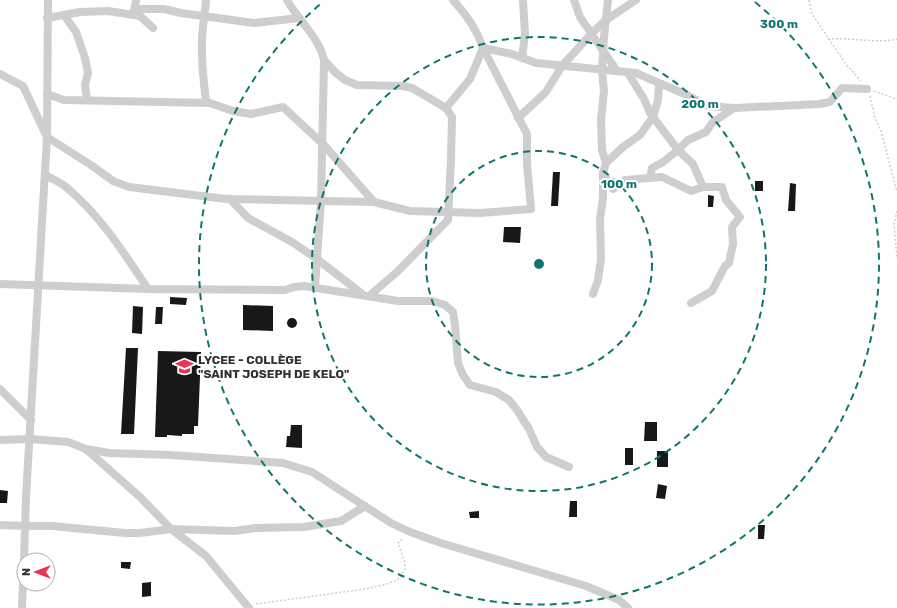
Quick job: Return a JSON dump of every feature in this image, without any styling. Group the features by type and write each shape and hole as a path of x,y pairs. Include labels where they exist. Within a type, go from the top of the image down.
{"street":[{"path":"24,552 47,137 48,0"},
{"path":"134,12 136,0"},
{"path":"206,0 202,39 202,66 206,103"},
{"path":"287,0 322,52 324,60 321,201 315,287"},
{"path":"0,74 23,86 47,137 113,181 129,187 230,199 374,202 410,211 480,213 530,209 527,134 483,48 479,36 463,11 453,0"},
{"path":"522,58 525,34 523,0"},
{"path":"574,0 580,17 617,71"},
{"path":"606,163 602,150 601,120 604,91 602,71 608,0"},
{"path":"518,118 546,92 562,66 592,33 606,20 636,0"},
{"path":"48,18 94,11 108,11 124,14 164,9 205,17 254,23 299,18"},
{"path":"134,12 153,28"},
{"path":"64,16 76,32 85,58 88,73 85,85 87,100"},
{"path":"483,48 512,54 536,64 636,73 687,95 708,106 734,108 819,104 830,102 842,88 867,89"},
{"path":"446,108 470,79 483,48"},
{"path":"324,60 345,80 357,85 403,86 412,88 446,108 452,117 448,220 397,272 366,296"},
{"path":"628,73 654,117 678,150 694,164 703,187"},
{"path":"593,294 598,280 601,260 599,235 603,198 603,173 606,163 623,147 640,135 654,117 658,100 659,84"},
{"path":"47,94 64,100 206,103 233,111 251,114 283,107 323,144 374,202"},
{"path":"650,178 652,168 663,162 688,140 706,132 712,123 734,108"},
{"path":"603,173 613,189 625,180 650,178 662,178 691,191 703,187 722,187 726,200 740,217 732,227 733,244 729,263 725,266 712,291 691,303"},
{"path":"45,175 66,186 90,210 125,255 148,289"},
{"path":"230,199 248,218 292,242 366,296"},
{"path":"0,284 148,289 285,290 294,287 315,287 398,301 432,301 445,305 453,312 458,363 463,375 470,385 496,392 510,400 529,429 537,447 546,457 569,467"},
{"path":"0,389 31,420"},
{"path":"0,440 30,439 68,442 86,449 109,454 171,455 283,463 312,472 391,523 410,532 441,543 586,586 619,600 628,608"},
{"path":"86,449 140,497 171,529 206,556 248,607"},
{"path":"0,525 52,526 140,534 171,529 234,531 256,528 304,527 341,520 365,506"},
{"path":"22,608 23,592"}],"path":[{"path":"828,39 861,39 886,42 897,39"},
{"path":"867,89 897,99"},
{"path":"897,211 894,224 897,258"},
{"path":"248,607 365,589 397,580 405,570 406,563 398,543 410,532"}],"building":[{"path":"553,172 560,172 558,206 551,206"},
{"path":"755,181 763,181 763,191 755,191"},
{"path":"790,183 796,184 795,211 788,211"},
{"path":"708,195 714,196 713,207 708,207"},
{"path":"504,227 521,227 520,243 503,242"},
{"path":"170,297 187,298 186,305 170,304"},
{"path":"243,305 273,306 273,331 243,330"},
{"path":"133,306 143,307 142,334 132,333"},
{"path":"156,307 163,307 162,324 155,324"},
{"path":"290,318 294,318 297,323 294,328 290,328 287,325 287,321"},
{"path":"126,348 138,348 134,434 121,434"},
{"path":"158,351 201,352 198,426 194,426 194,434 155,437"},
{"path":"645,422 657,422 657,441 644,441"},
{"path":"291,425 302,425 302,448 286,447 287,436 290,436"},
{"path":"625,448 633,448 633,465 625,465"},
{"path":"657,451 668,451 668,467 657,467"},
{"path":"658,484 667,486 665,499 656,498"},
{"path":"0,490 8,491 7,503 0,503"},
{"path":"570,501 577,501 577,517 569,517"},
{"path":"479,511 479,518 470,518 469,512"},
{"path":"758,525 765,525 764,539 758,539"},
{"path":"121,562 131,562 130,569 121,568"},
{"path":"151,582 151,596 142,597 142,583"}],"place":[{"name":"LYCEE - COLLÈGE \"SAINT JOSEPH DE KELO\"","path":"185,367"}]}
